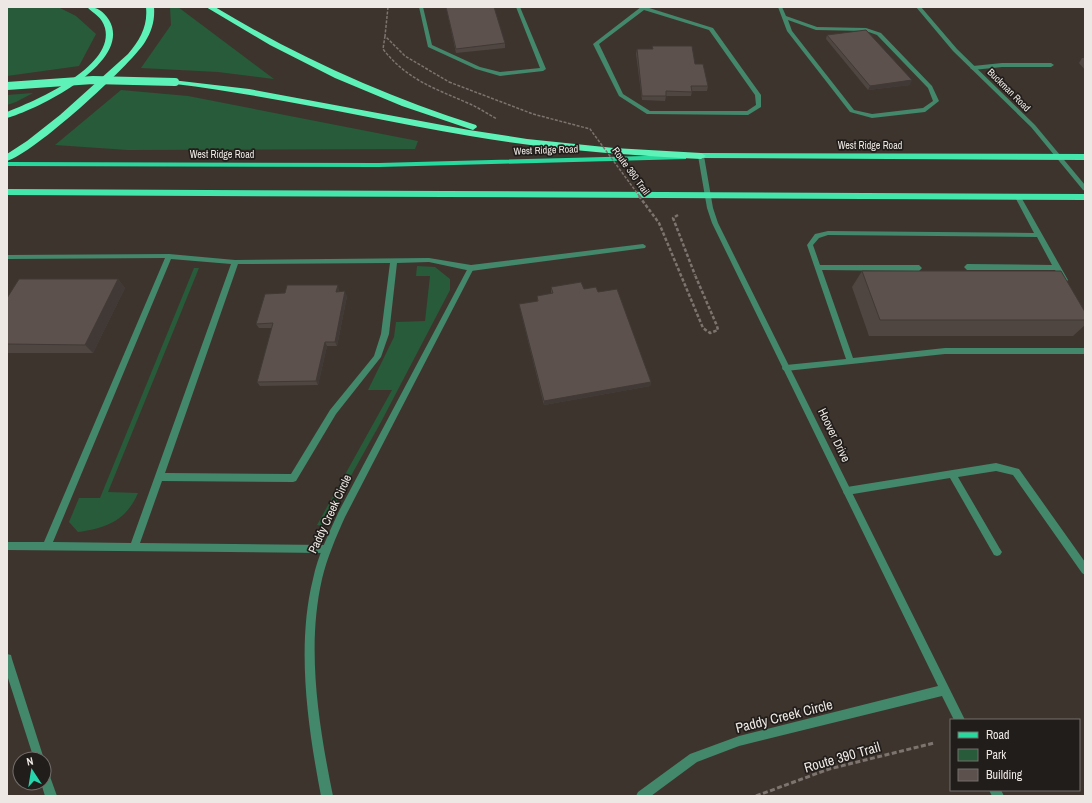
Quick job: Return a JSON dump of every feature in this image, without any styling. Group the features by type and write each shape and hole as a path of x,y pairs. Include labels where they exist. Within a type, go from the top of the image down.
{"highway":[{"path":"7,115 38,102 65,88 87,72 99,59 107,46 109,29 107,22 102,15 91,7"},
{"path":"7,158 49,129 126,61 137,48 146,33 150,20 150,7"},
{"path":"210,7 256,35 301,58 386,96 467,125 503,135 546,144"},
{"path":"7,86 93,80 175,82 234,89 469,133 546,144 601,150 701,156"},
{"name":"West Ridge Road","path":"701,156 1085,157"},
{"path":"7,192 1085,197"}],"main road":[{"name":"West Ridge Road","path":"7,164 416,165 701,156"}],"street":[{"path":"421,7 430,46 478,68 500,74 543,69 518,7"},
{"path":"644,7 711,29 758,95 759,106 748,113 649,113 621,95 596,44 644,7"},
{"path":"780,7 784,17 790,31 852,111 872,116 925,110 936,101 930,87 879,34 866,30 816,28 784,17"},
{"name":"Buckman Road","path":"918,7 955,50 1033,126 1085,189"},
{"path":"973,68 1002,65 1051,65"},
{"name":"Hoover Drive","path":"701,156 708,196 715,223 959,719"},
{"path":"1018,197 1068,286"},
{"path":"850,360 810,245 817,236 828,233 1039,235"},
{"path":"7,257 169,256 236,262 429,260 471,268 643,246"},
{"path":"46,547 169,256"},
{"path":"159,477 293,478 333,412 377,356 385,334 394,261"},
{"path":"134,548 236,262"},
{"path":"818,267 919,268"},
{"path":"966,267 1057,268"},
{"name":"Paddy Creek Circle","path":"327,796 316,744 311,689 310,642 315,590 326,549 342,514 471,268"},
{"path":"786,368 945,351 1085,351"},
{"path":"847,491 996,467 1016,472 1085,570"},
{"path":"952,474 997,552"},
{"path":"7,546 326,549"},
{"path":"7,659 36,751"},
{"name":"Paddy Creek Circle","path":"642,796 694,758 739,741 944,690"}],"path":[{"path":"388,7 383,49 390,59 407,76 419,83 472,105 498,120"},
{"name":"Route 390 Trail","path":"385,36 405,56 449,82 533,114 590,129 659,223 703,328 707,332 713,333 718,330 717,326 673,218 678,215"},
{"name":"Route 390 Trail","path":"756,796 829,769 934,743"}],"green space":[{"path":"7,7 58,7 76,16 96,34 79,66 7,76"},
{"path":"170,7 178,7 274,79 218,72 141,68 171,25"},
{"path":"121,90 188,96 418,141 415,149 128,150 55,145"},
{"path":"33,93 16,102 7,105 7,95"},
{"path":"417,266 435,267 450,279 450,290 381,422 323,526 317,525 392,390 368,390 394,337 396,322 425,321 430,276 416,276"},
{"path":"194,268 199,268 108,492 138,493 128,510 114,522 98,528 78,532 69,522 79,498 100,498"}],"building":[{"path":"446,7 494,7 505,43 456,49"},
{"path":"866,30 912,80 870,86 827,35"},
{"path":"652,46 692,46 695,64 703,64 708,86 691,86 692,92 666,91 666,96 642,96 637,49 653,49"},
{"path":"862,271 1061,271 1085,312 1085,320 880,320"},
{"path":"19,279 118,279 85,345 7,344 7,298"},
{"path":"581,282 584,289 596,287 598,292 617,289 651,382 544,401 519,304 538,301 537,296 553,293 551,287"},
{"path":"287,285 338,285 336,292 345,291 335,342 325,342 316,381 257,382 273,323 256,324 265,294 285,293"}]}
